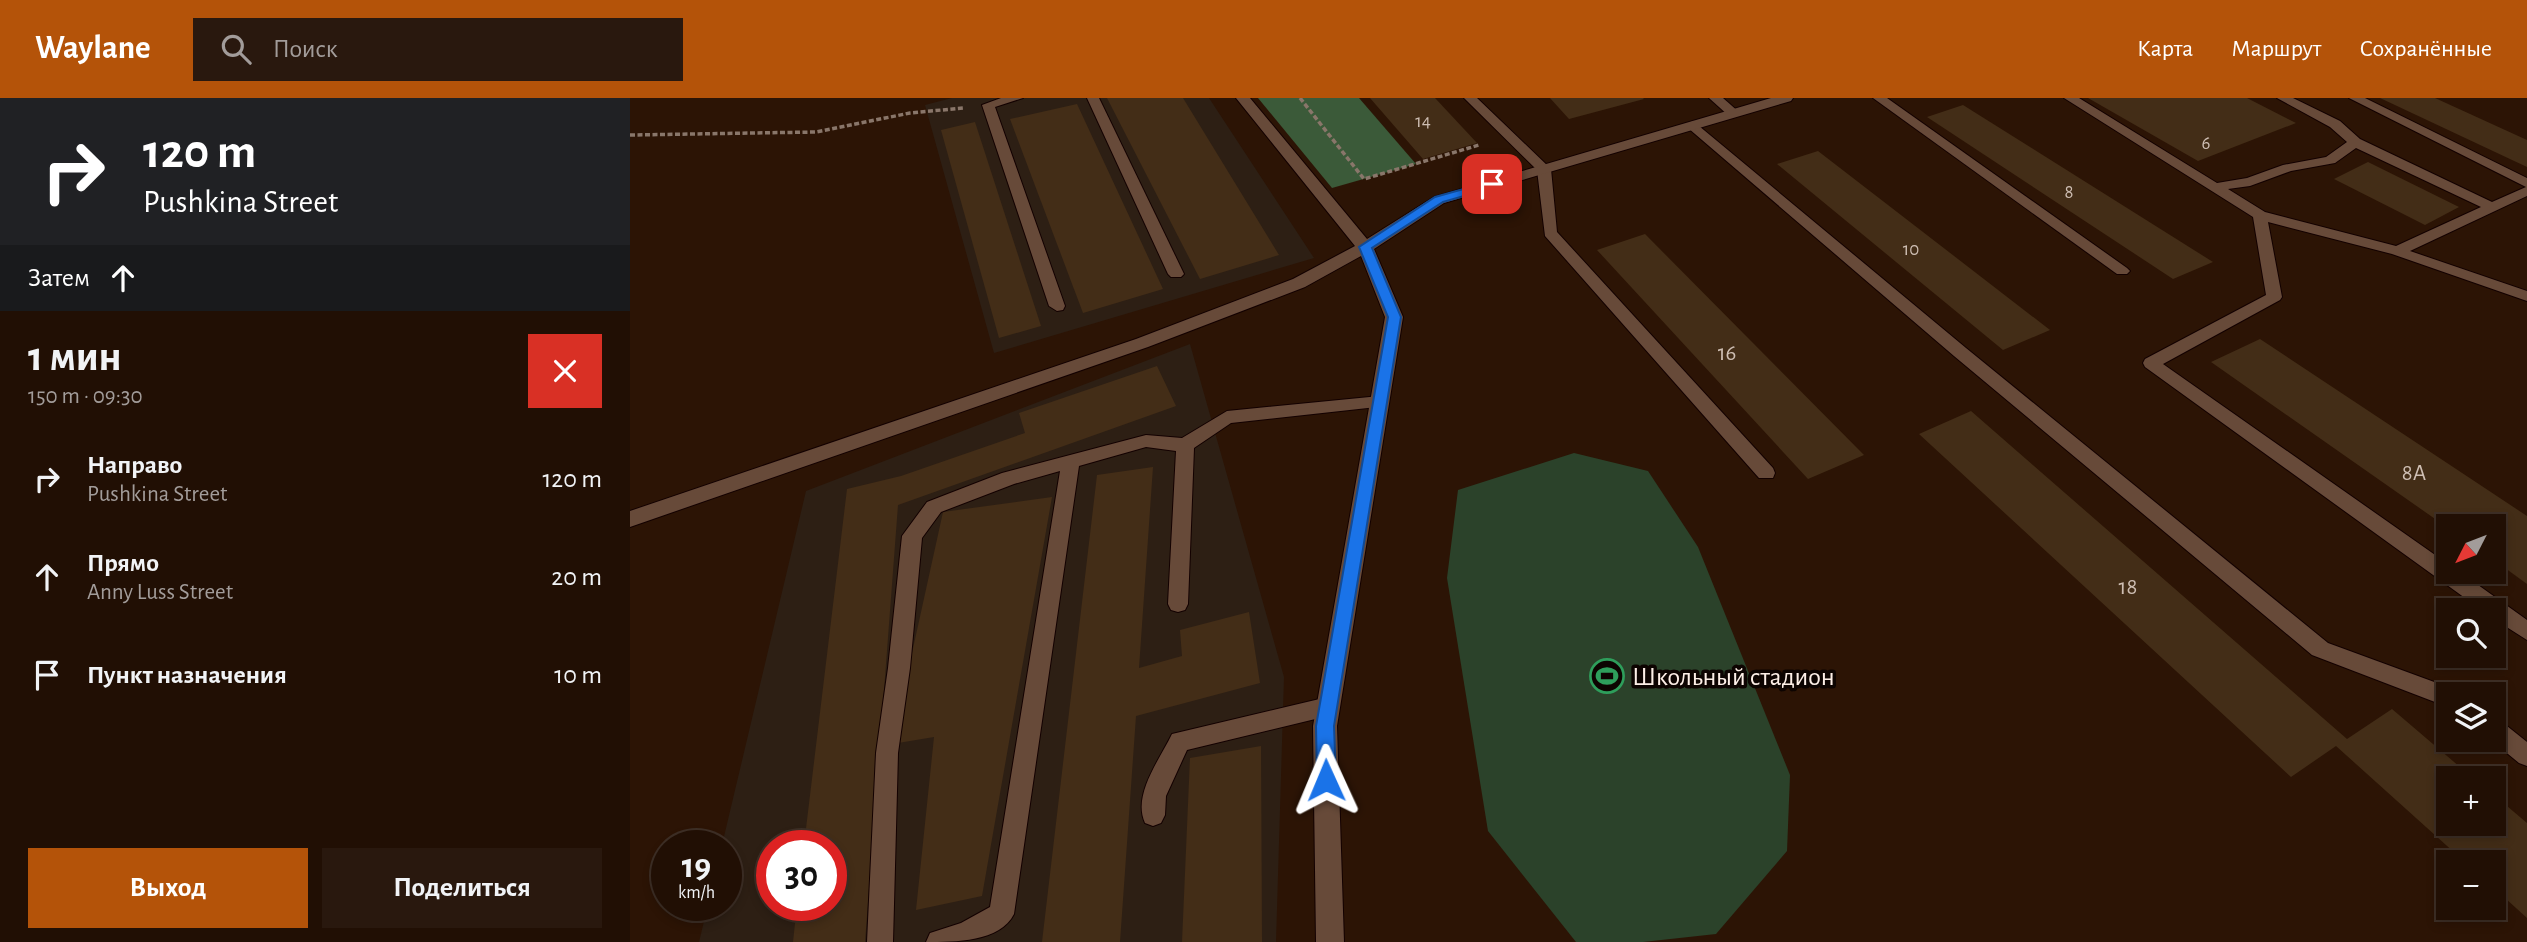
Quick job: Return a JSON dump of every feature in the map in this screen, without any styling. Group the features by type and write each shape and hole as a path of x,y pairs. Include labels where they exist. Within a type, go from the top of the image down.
{"street":[{"path":"1242,98 1365,247 1394,317 1325,726 1330,942"},
{"path":"630,519 1142,343 1299,284 1365,247 1439,200 1786,98"}],"lane":[{"path":"1017,98 988,105 1057,306"},
{"path":"1093,98 1175,274"},
{"path":"1470,98 1544,169 1550,233 1766,473"},
{"path":"1715,98 1734,113"},
{"path":"1878,98 2122,271"},
{"path":"2070,98 2260,215 2397,251 2527,296"},
{"path":"2283,98 2335,124 2355,142 2492,207"},
{"path":"2355,98 2527,183"},
{"path":"1693,125 1960,352 2320,649 2436,692"},
{"path":"2215,187 2250,182 2288,168 2330,160 2355,142"},
{"path":"2397,251 2527,191"},
{"path":"2260,215 2274,297 2151,363 2527,631"},
{"path":"880,942 887,753 899,668 912,536 934,508 1009,478 1146,441 1185,445 1227,416 1380,402"},
{"path":"1178,604 1185,445"},
{"path":"939,942 966,935 1002,914 1071,461"},
{"path":"1153,814 1154,796 1180,741 1328,708"},
{"path":"2506,739 2527,756"}],"path":[{"path":"1300,98 1364,179 1509,136"},
{"path":"630,135 816,132 911,113 988,105"}],"shaded area":[{"path":"952,98 1209,98 1314,258 994,353 925,105"},
{"path":"1190,344 1284,677 1276,942 699,942 704,921 742,921 742,830 726,830 806,491"}],"green space":[{"path":"1258,98 1359,98 1416,164 1332,188"},
{"name":"Школьный стадион","path":"1574,453 1648,471 1698,547 1790,775 1787,851 1716,934 1643,942 1576,942 1488,831 1447,578 1458,490"}],"building":[{"path":"1107,98 1183,98 1279,255 1200,279"},
{"path":"1370,98 1435,98 1477,143 1423,159"},
{"path":"1550,98 1643,98 1644,99 1569,119"},
{"path":"2088,98 2247,98 2296,123 2198,161"},
{"path":"2380,98 2435,98 2527,140 2527,167"},
{"path":"1077,104 1163,289 1083,313 1010,119"},
{"path":"1963,105 2213,262 2173,279 1927,117"},
{"path":"975,122 1041,326 999,338 941,130"},
{"path":"1818,151 2050,330 2003,350 1777,164"},
{"path":"2368,162 2459,207 2425,225 2334,179"},
{"path":"1645,234 1864,455 1808,479 1597,250"},
{"path":"2260,339 2527,516 2527,584 2506,569 2506,514 2436,514 2436,520 2211,362"},
{"path":"1157,366 1176,406 898,505 865,942 793,942 795,921 847,921 847,830 806,830 847,489 901,476 1025,433 1019,413"},
{"path":"1971,411 2347,739 2392,709 2436,747 2436,752 2442,752 2459,766 2436,766 2436,836 2336,746 2291,777 1919,434"},
{"path":"1153,467 1139,668 1182,656 1180,630 1249,612 1260,683 1136,716 1120,942 1042,942 1097,475"},
{"path":"1052,497 982,896 916,910 934,737 892,744 943,512"},
{"path":"1261,746 1262,942 1182,942 1190,758"},
{"path":"2506,805 2527,823 2527,918 2506,899 2506,850 2452,850 2436,836 2506,836"}],"place":[{"name":"Школьный стадион","path":"1607,676"}],"route":[{"path":"1326,780 1325,726 1394,317 1365,247 1439,200 1492,184"}]}
